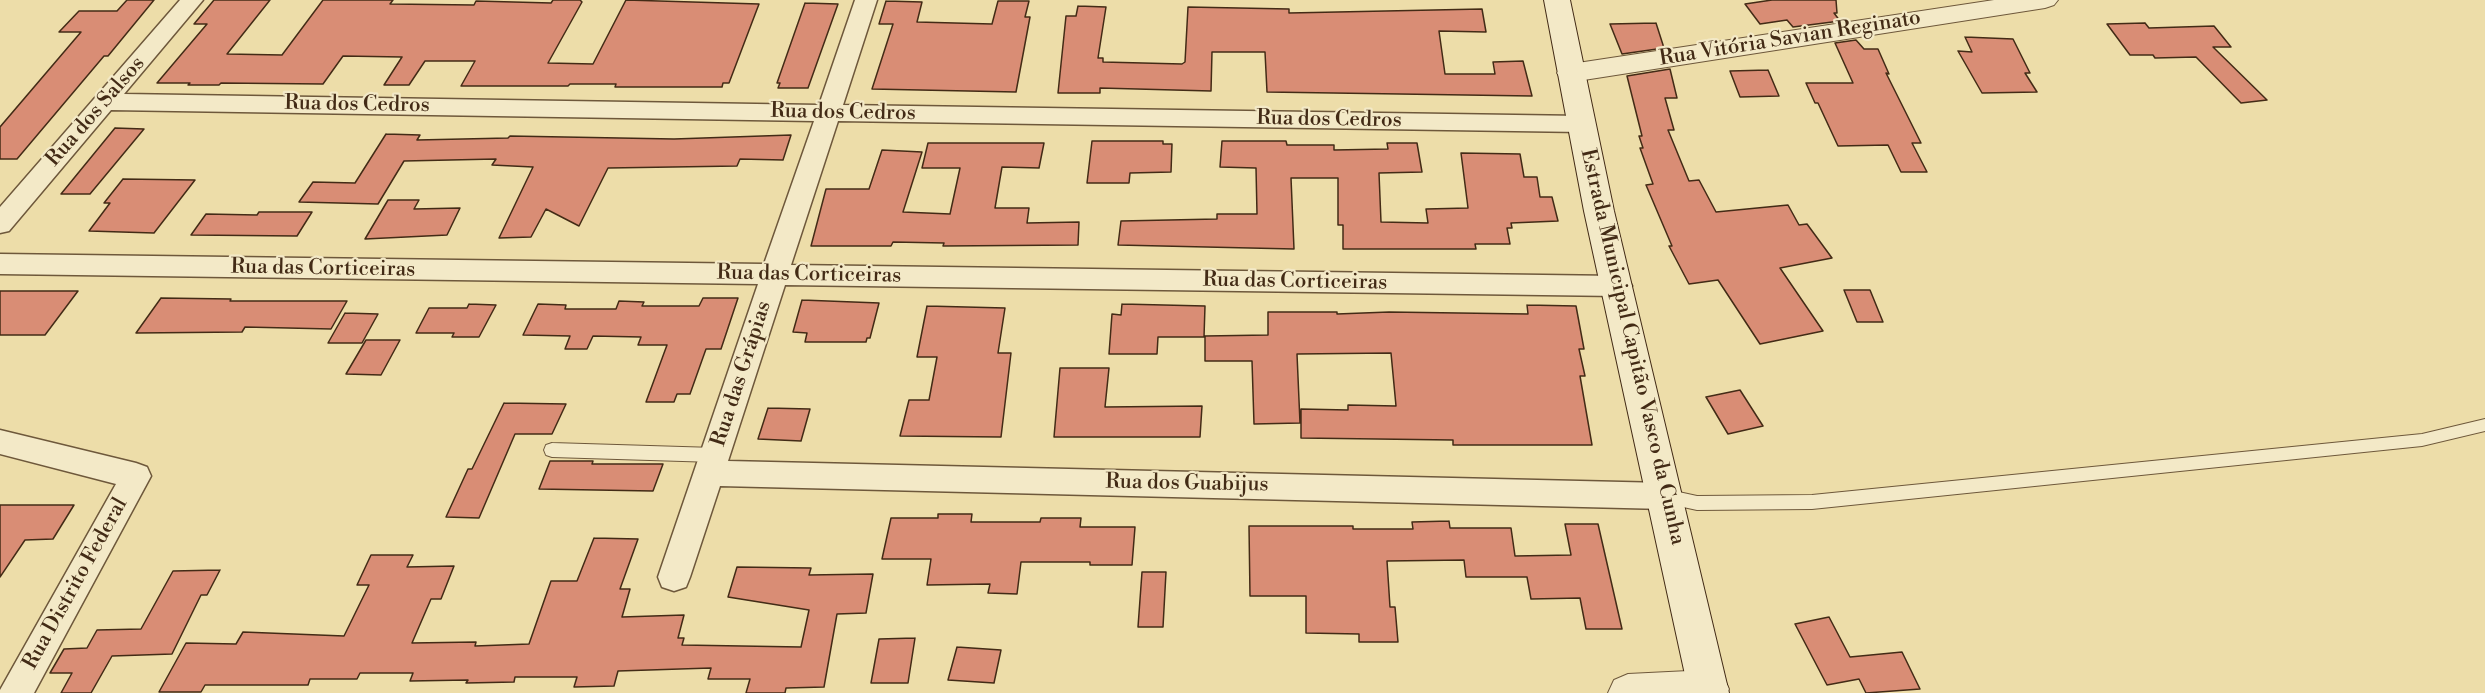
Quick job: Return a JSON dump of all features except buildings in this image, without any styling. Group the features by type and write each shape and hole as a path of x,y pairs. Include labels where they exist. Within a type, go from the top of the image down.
{"main road":[{"name":"Estrada Municipal Capitão Vasco da Cunha","path":"1557,0 1599,211 1709,691"},
{"name":"Rua Vitória Savian Reginato","path":"1571,73 2033,1"},
{"path":"1628,693 1709,691"}],"street":[{"name":"Rua dos Salsos","path":"0,224 192,0"},
{"name":"Rua das Grápias","path":"675,577 866,0"},
{"name":"Rua dos Cedros","path":"105,102 1582,124"},
{"name":"Rua das Corticeiras","path":"0,264 1618,286"},
{"name":"Rua Distrito Federal","path":"0,442 136,476 16,693"},
{"name":"Rua dos Guabijus","path":"712,464 1665,496"}],"lane":[{"path":"1665,496 1697,503 1812,502 2422,440 2485,425"},
{"path":"552,450 712,464"}]}
